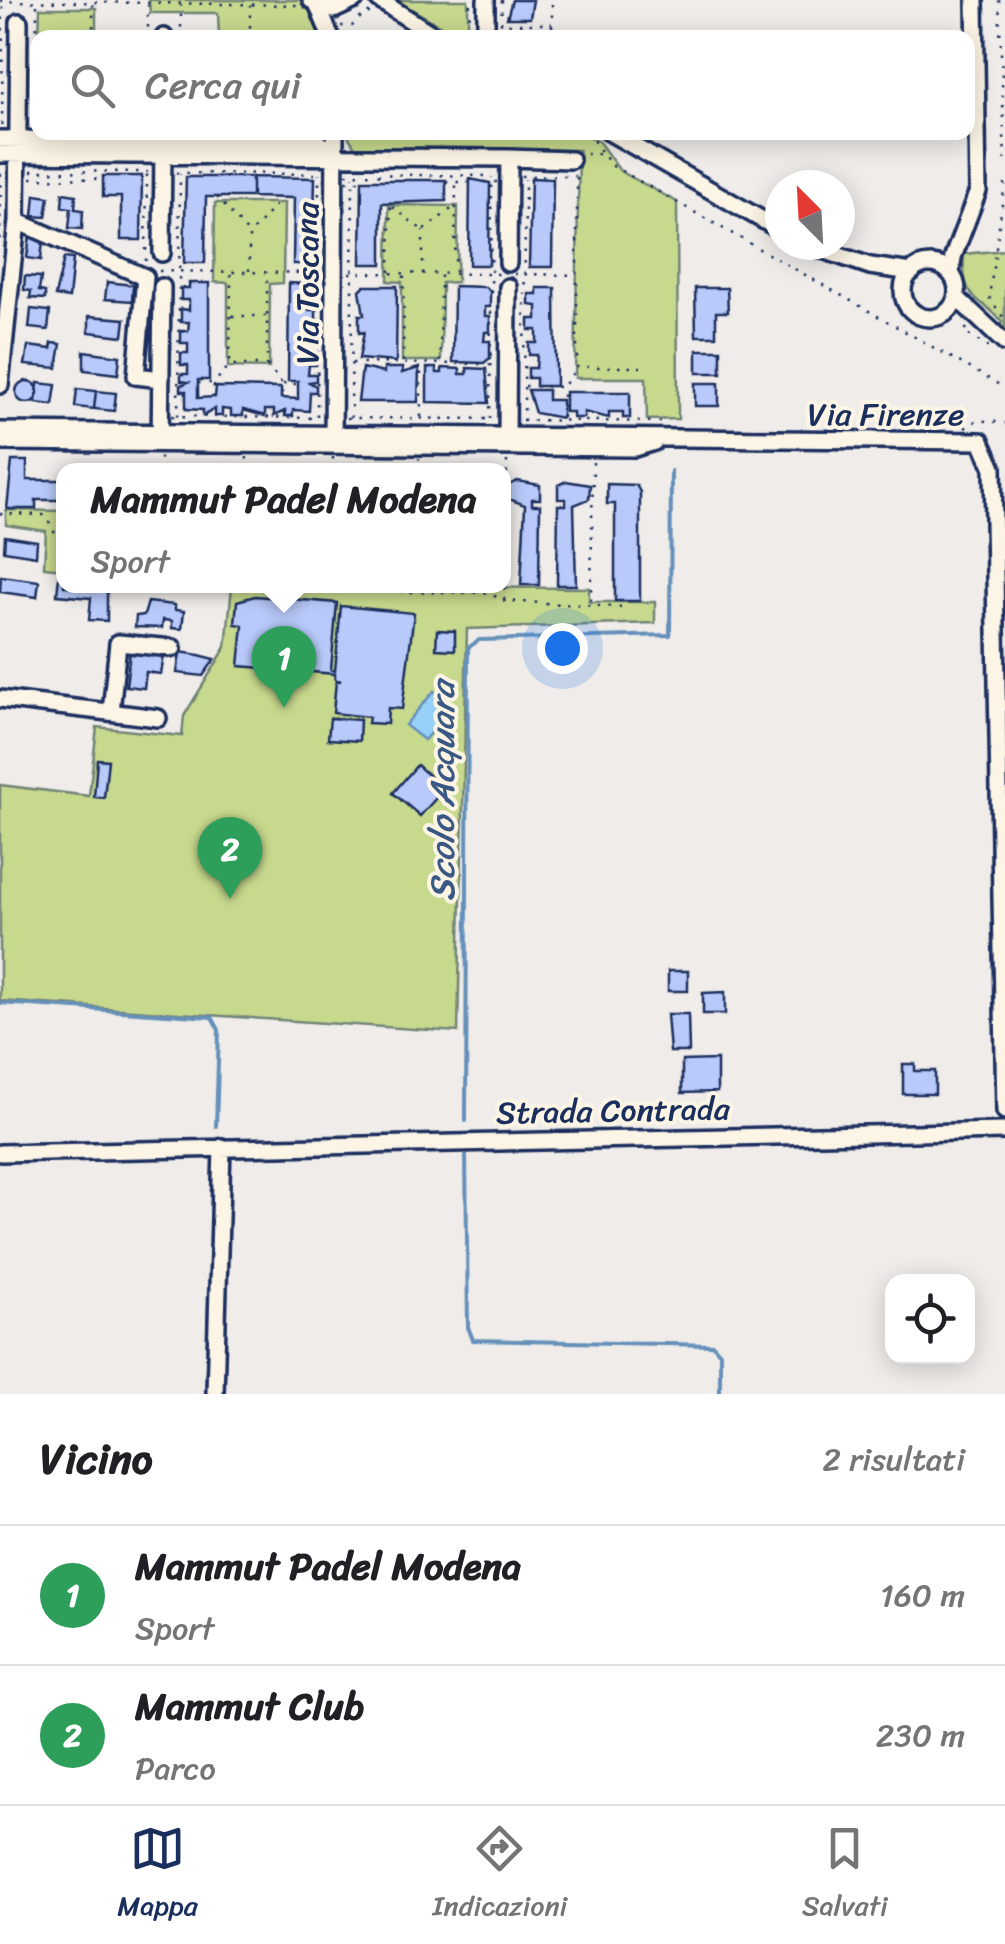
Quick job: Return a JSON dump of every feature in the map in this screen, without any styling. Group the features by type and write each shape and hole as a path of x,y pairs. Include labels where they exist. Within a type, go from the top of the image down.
{"street":[{"path":"486,0 486,30"},
{"path":"952,305 952,274 962,230 978,191 975,0"},
{"path":"311,4 380,6 424,30"},
{"path":"311,4 332,30"},
{"path":"335,30 350,4"},
{"path":"0,385 5,294 17,221 6,175 6,146 19,22"},
{"path":"6,146 32,140"},
{"path":"78,140 335,154 574,158"},
{"name":"Via Toscana","path":"327,430 327,174 335,154 335,140"},
{"path":"623,140 765,221"},
{"path":"6,146 163,142"},
{"path":"162,253 163,142"},
{"path":"508,264 509,158"},
{"path":"17,221 144,278 136,376 161,379"},
{"path":"852,260 912,272 928,264 962,230"},
{"path":"928,264 952,274"},
{"path":"870,266 904,288"},
{"path":"912,272 904,288 907,304 920,316 929,318 952,305"},
{"path":"162,287 165,427"},
{"path":"508,288 514,432"},
{"path":"952,305 1005,343"},
{"name":"Via Firenze","path":"0,442 165,427"},
{"name":"Via Firenze","path":"0,431 165,427 514,432 658,441 981,442 993,468 1000,529 1005,1111"},
{"name":"Via Firenze","path":"514,432 593,448 635,448 658,441"},
{"path":"111,712 118,643 173,648"},
{"path":"0,700 158,718"},
{"name":"Strada Contrada","path":"0,1154 1005,1131"},
{"path":"215,1394 222,1147"}],"path":[{"path":"469,30 470,0"},
{"path":"502,0 502,24 552,24"},
{"path":"552,0 552,30"},
{"path":"999,0 1005,162"},
{"path":"0,240 6,175 1,96 2,1 311,4"},
{"path":"37,1 37,30"},
{"path":"94,30 96,2"},
{"path":"148,3 148,30"},
{"path":"180,30 181,4"},
{"path":"250,5 250,30"},
{"path":"340,30 380,6"},
{"path":"594,140 611,164 1005,388"},
{"path":"562,420 563,387 578,367 574,158 606,154"},
{"path":"6,175 35,172 577,176"},
{"path":"35,172 35,178"},
{"path":"163,173 146,271 577,275"},
{"path":"163,173 179,272 178,383 165,427 213,417 282,418 327,430 352,418 490,420 514,432 562,420 667,421 672,426"},
{"path":"327,174 326,273 318,384 327,430"},
{"path":"352,418 353,174"},
{"path":"6,175 103,179"},
{"path":"490,420 491,274 509,176"},
{"path":"509,176 525,274 524,386 514,432 511,483"},
{"path":"446,182 470,182"},
{"path":"455,274 456,182"},
{"path":"1005,183 989,286 992,306 1005,320"},
{"path":"218,197 250,235"},
{"path":"249,272 250,235 282,198"},
{"path":"390,273 391,204 423,231"},
{"path":"423,231 456,206"},
{"path":"422,274 423,231"},
{"path":"214,398 214,383 230,365 230,272"},
{"path":"268,272 266,366 282,384 282,398"},
{"path":"403,364 404,273"},
{"path":"440,364 441,274"},
{"path":"230,316 267,316"},
{"path":"352,363 490,364"},
{"path":"421,419 422,364"},
{"path":"230,365 266,366"},
{"path":"578,367 641,367"},
{"path":"178,383 188,383"},
{"path":"198,383 214,383"},
{"path":"282,384 298,384"},
{"path":"308,384 318,384"},
{"path":"524,386 563,387"},
{"path":"213,410 213,417"},
{"path":"282,410 282,418"},
{"path":"965,428 977,420 1005,422"},
{"path":"591,605 593,448"},
{"path":"0,514 45,515 56,535"},
{"path":"489,593 504,601 622,608"},
{"path":"504,593 504,601"}],"green space":[{"path":"149,0 302,0 325,30 219,30 218,13 150,13"},
{"path":"396,0 468,0 468,30 448,30"},
{"path":"40,8 96,8 96,30 39,30"},
{"path":"350,140 595,140 620,171 677,202 678,419 647,420 646,378 575,378 579,150 355,147"},
{"path":"215,203 284,203 283,283 270,284 269,368 228,367 228,283 214,282"},
{"path":"389,205 458,206 457,282 442,283 441,361 402,361 402,282 388,281"},
{"path":"1005,250 1005,334 1000,329 1002,321 969,289 964,254"},
{"path":"6,510 56,511 56,568 44,567 46,531 6,525"},
{"path":"511,588 589,588 589,602 655,602 655,623 467,629 458,1032 0,1001 0,785 89,796 97,727 182,736 184,716 226,647 231,593 511,593"}],"water":[{"path":"434,691 453,707 424,740 405,725"}],"building":[{"path":"512,0 533,0 530,18 507,18"},
{"path":"103,176 142,176 141,240 121,240 121,197 103,197"},
{"path":"186,177 252,177 252,197 206,197 205,263 184,263"},
{"path":"252,177 315,178 313,264 293,264 294,198 252,197"},
{"path":"531,178 553,179 552,267 529,267"},
{"path":"470,179 490,183 489,265 469,265"},
{"path":"362,180 446,180 446,201 382,203 382,264 361,264"},
{"path":"63,193 76,195 75,209 83,210 82,229 69,228 71,208 62,207"},
{"path":"35,195 49,197 46,217 33,216"},
{"path":"30,235 43,241 41,260 27,258"},
{"path":"64,258 73,259 69,298 55,296"},
{"path":"25,276 41,277 39,291 45,292 45,299 30,298 31,291 24,290"},
{"path":"107,282 133,285 132,301 105,299"},
{"path":"189,283 209,283 209,380 198,380 198,398 215,397 216,387 281,388 281,398 298,399 298,381 288,381 289,283 308,284 309,288 317,289 317,301 309,301 309,310 316,310 316,322 309,322 309,332 317,332 316,344 309,344 309,354 316,354 316,365 309,365 308,374 316,374 316,381 309,382 316,386 316,392 310,392 309,411 293,410 293,416 285,416 285,411 274,416 274,410 265,410 265,416 243,410 243,416 231,416 231,410 222,409 222,416 215,416 215,409 203,416 203,410 186,409 186,391 181,391 181,385 188,382 181,381 181,374 188,374 188,365 181,365 181,353 188,353 188,343 181,343 181,331 188,331 189,322 181,322 181,309 189,310 189,300 181,300 181,288 189,288"},
{"path":"364,286 397,286 396,362 359,359 364,332 359,333 359,315 364,315 360,290"},
{"path":"454,286 485,287 490,291 490,307 485,307 485,316 490,316 490,332 485,332 484,341 490,341 490,358 484,363 453,362"},
{"path":"537,288 555,288 556,386 536,386 536,378 528,378 528,368 536,368 537,355 529,355 529,343 537,343 537,330 529,330 529,319 537,319 537,306 529,305 529,294 537,294"},
{"path":"695,288 727,288 728,312 716,312 716,336 696,336"},
{"path":"31,309 50,311 48,330 29,328"},
{"path":"89,316 125,319 123,336 89,332"},
{"path":"52,343 61,344 57,368 25,365 28,346 51,349"},
{"path":"697,350 721,350 721,373 697,373"},
{"path":"84,351 120,356 118,374 84,370"},
{"path":"362,368 384,373 384,368 403,368 402,373 419,368 418,402 358,402"},
{"path":"427,368 436,368 437,373 442,373 442,368 460,369 460,374 467,374 467,368 486,369 489,403 427,402"},
{"path":"27,381 35,384 35,400 27,403 19,400 16,392 19,384"},
{"path":"38,383 56,385 53,405 36,403"},
{"path":"695,383 719,383 719,406 695,406"},
{"path":"77,389 96,391 94,409 75,407"},
{"path":"528,390 548,390 548,400 562,400 562,418 535,413"},
{"path":"96,391 116,393 114,411 94,409"},
{"path":"565,392 630,392 630,418 623,418 623,412 609,412 609,418 584,412 584,418 573,418 573,412 565,412"},
{"path":"12,461 27,461 27,480 56,480 56,500 36,500 36,509 7,509"},
{"path":"517,481 540,485 540,499 532,499 532,505 540,505 539,585 521,585 525,505 511,500 511,484"},
{"path":"566,481 590,485 589,499 574,505 576,585 557,585 558,505 566,505 566,499 558,499 558,485"},
{"path":"607,484 636,485 640,492 640,601 615,601 615,504 607,504"},
{"path":"5,536 37,541 36,556 4,551"},
{"path":"1,576 39,581 37,597 0,592"},
{"path":"107,593 107,621 89,620 91,598 57,595"},
{"path":"255,596 337,603 331,670 335,671 341,606 414,613 402,709 388,708 387,724 368,723 369,717 333,713 336,681 341,681 335,679 335,674 239,666 243,625 235,624 237,601"},
{"path":"148,602 175,605 175,610 184,611 182,629 172,628 172,621 163,620 162,628 135,627 136,616 144,615"},
{"path":"437,630 455,631 455,650 436,649"},
{"path":"130,651 164,655 161,674 146,672 144,688 126,686"},
{"path":"180,652 215,659 203,676 177,673"},
{"path":"330,718 360,720 359,741 328,739"},
{"path":"97,759 108,760 104,798 94,797"},
{"path":"417,765 444,789 420,816 393,793"},
{"path":"668,971 688,971 688,991 668,991"},
{"path":"725,992 725,1014 703,1014 703,993"},
{"path":"667,1014 688,1014 689,1052 670,1052"},
{"path":"717,1060 717,1092 682,1093 682,1061"},
{"path":"903,1064 915,1064 915,1071 935,1071 935,1094 903,1094"}],"waterway":[{"name":"Scolo Acquara","path":"466,1121 468,648 479,640 670,635 671,471"},
{"path":"0,1003 212,1017 219,1030 216,1126"},
{"name":"Scolo Acquara","path":"466,1155 468,1327 473,1340 713,1345 720,1353 720,1394"},
{"path":"206,1394 213,1174"}],"place":[{"name":"Mammut Padel Modena","path":"284,708"},
{"name":"Mammut Club","path":"230,899"}]}
